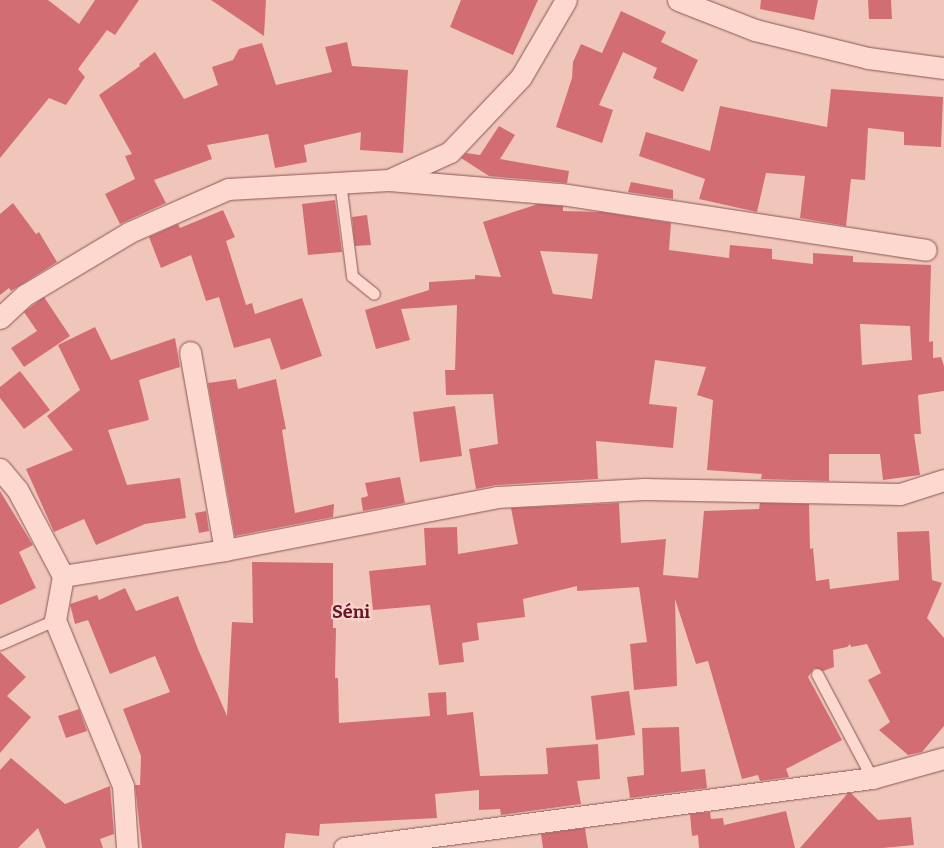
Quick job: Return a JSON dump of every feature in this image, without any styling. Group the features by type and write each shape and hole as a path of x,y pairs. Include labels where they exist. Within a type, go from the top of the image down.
{"street":[{"path":"389,180 450,152 521,77 566,0"},
{"path":"678,0 755,30 868,58 944,68"},
{"path":"0,318 25,295 130,232 228,189 389,180 561,194 926,250"},
{"path":"190,352 225,550"},
{"path":"0,469 17,489 63,576 55,620 123,786 126,848"},
{"path":"63,576 225,550 497,497 644,488 900,494 944,480"},
{"path":"344,848 457,841 872,778 944,758"}],"lane":[{"path":"340,182 352,276 374,294"},
{"path":"0,644 55,620"},
{"path":"817,674 872,778"}],"building":[{"path":"0,0 48,0 79,24 95,0 139,0 115,35 107,30 78,69 85,77 66,105 49,98 0,158"},
{"path":"211,0 266,0 264,36"},
{"path":"461,0 538,0 513,55 450,27"},
{"path":"761,0 818,0 814,20 760,9"},
{"path":"868,0 891,0 892,19 869,19"},
{"path":"621,11 666,32 661,42 698,60 683,92 653,78 657,68 623,52 599,105 613,110 602,143 556,127 572,78 573,62 581,44 602,53"},
{"path":"347,42 352,66 408,70 403,153 360,150 361,132 304,145 307,162 275,168 268,134 207,145 212,159 154,180 166,203 120,224 105,194 135,179 125,156 132,154 99,95 140,66 139,64 155,52 184,99 218,85 212,67 233,60 239,49 262,43 276,85 332,72 325,47"},
{"path":"831,89 943,97 941,147 904,145 904,132 868,128 865,180 851,179 846,226 800,218 805,176 766,173 757,212 699,199 705,179 639,156 646,132 710,151 720,106 827,127"},
{"path":"499,126 515,135 500,159 569,171 567,183 489,176 461,158 466,153 480,155"},
{"path":"631,182 673,190 673,199 628,192"},
{"path":"335,200 342,252 308,255 302,204"},
{"path":"13,203 36,234 39,232 57,262 11,291 9,288 0,295 0,214"},
{"path":"538,204 563,206 563,211 602,212 671,223 669,250 729,258 730,245 772,249 772,259 813,264 813,253 853,256 853,262 931,265 929,342 933,341 933,358 941,357 944,366 944,391 918,395 921,434 914,434 920,475 883,480 880,454 829,454 829,481 761,479 762,474 707,470 713,400 697,395 706,367 655,360 649,404 677,407 673,448 596,441 598,479 496,485 476,489 469,449 498,444 493,394 446,395 445,370 455,370 457,305 401,309 410,340 376,349 365,310 429,290 429,282 475,279 475,275 501,277 483,222","holes":["540,251 598,254 592,299 553,294","860,324 910,326 912,360 862,365"]},
{"path":"223,210 235,237 226,241 246,305 252,303 255,314 302,298 322,356 281,370 270,338 234,348 219,297 206,301 191,255 161,268 149,237 178,224 180,228"},
{"path":"367,215 371,245 355,246 352,217"},
{"path":"44,297 70,336 24,367 11,348 37,331 24,312"},
{"path":"95,327 111,360 175,338 180,367 139,380 149,420 108,430 127,485 180,478 186,518 145,524 96,545 84,519 54,532 26,469 73,450 47,416 80,390 58,345"},
{"path":"20,371 50,410 24,429 0,398 0,387"},
{"path":"236,379 238,389 276,379 286,429 282,430 295,513 334,504 333,517 235,536 208,383"},
{"path":"455,406 462,456 420,462 413,412"},
{"path":"400,477 405,503 363,511 361,498 368,496 365,483"},
{"path":"0,491 33,545 19,552 36,588 0,605"},
{"path":"619,503 621,543 666,539 663,575 698,578 704,511 759,509 760,503 809,504 810,549 813,548 816,581 829,579 830,589 899,580 897,532 929,531 932,580 942,583 927,618 944,638 944,726 922,752 908,755 879,730 890,722 868,680 881,673 867,644 851,647 850,644 847,647 833,650 834,667 823,671 814,668 808,677 842,740 786,769 789,777 760,781 758,775 742,779 708,661 696,664 675,599 677,686 634,690 630,644 647,642 639,587 577,591 577,586 523,599 525,617 477,623 479,640 462,643 464,662 439,665 430,605 373,610 369,571 426,565 424,528 457,527 458,554 518,544 511,508"},
{"path":"206,511 209,531 199,533 195,513"},
{"path":"252,562 333,563 333,628 336,628 335,678 338,678 339,723 430,716 428,693 446,692 447,715 473,712 480,776 548,774 546,748 598,744 600,779 577,781 581,804 501,815 500,809 479,810 479,790 435,794 437,818 320,824 319,836 286,833 284,848 142,848 135,785 140,785 141,756 123,709 170,692 155,656 110,674 88,620 75,624 70,604 97,595 99,600 125,588 136,611 178,596 198,649 227,716 232,622 253,623"},
{"path":"0,652 26,677 7,696 31,717 0,753"},
{"path":"629,691 635,735 596,740 591,696"},
{"path":"79,709 87,731 66,738 58,716"},
{"path":"679,727 681,772 705,769 707,788 630,798 627,777 644,775 642,728"},
{"path":"11,758 65,804 110,786 114,834 100,839 103,848 46,848 38,828 18,848 0,848 0,770"},
{"path":"848,793 851,793 878,820 911,817 914,845 883,848 800,848"},
{"path":"786,811 795,848 699,848 698,835 692,836 690,814 710,812 711,819 723,818 724,825"},
{"path":"585,828 588,848 543,848 541,834"}],"district":[{"name":"Séni","path":"351,612"}]}
